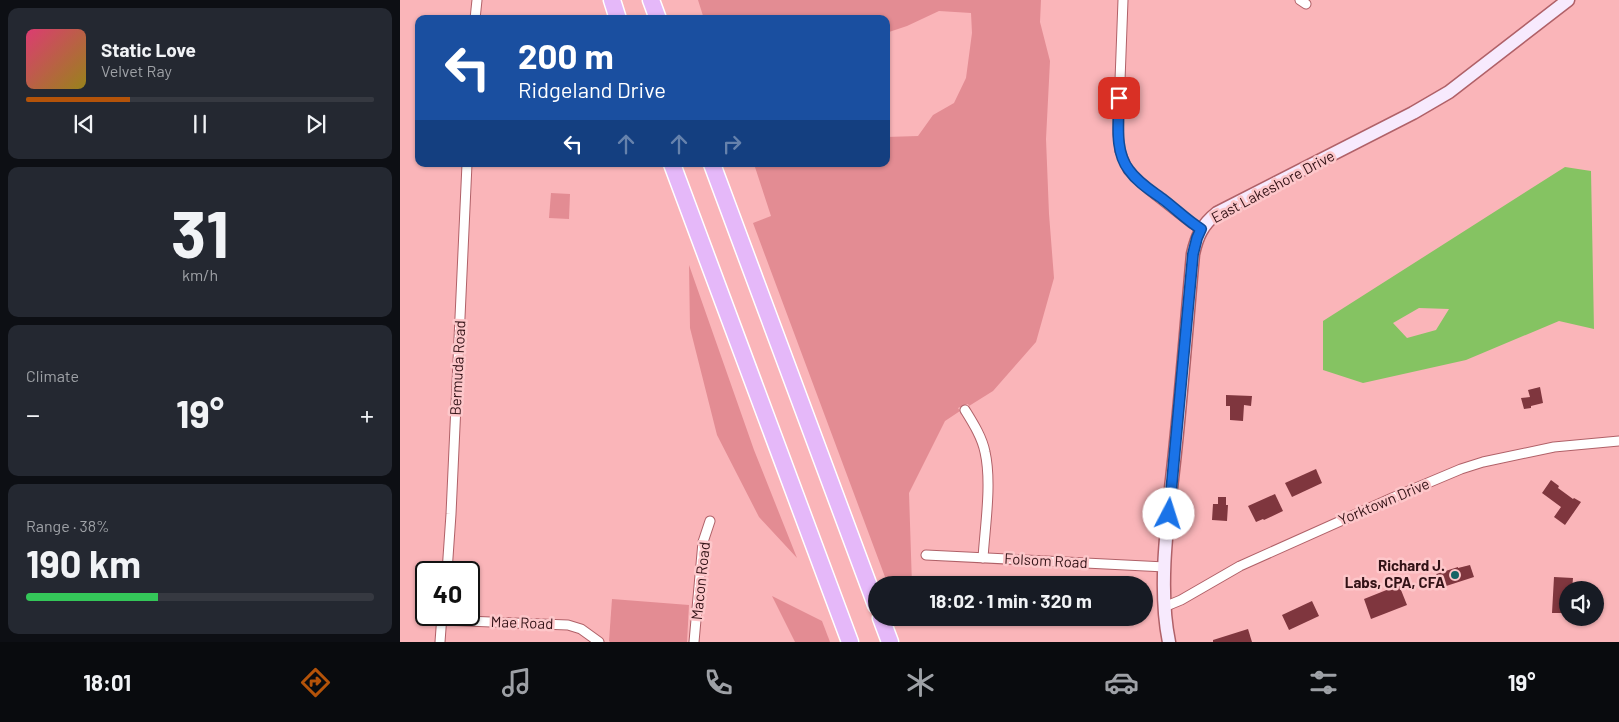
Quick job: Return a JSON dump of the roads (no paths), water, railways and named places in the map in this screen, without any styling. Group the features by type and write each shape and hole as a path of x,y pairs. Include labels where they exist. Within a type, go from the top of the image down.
{"highway":[{"path":"612,0 617,15"},
{"path":"651,0 657,15"},
{"path":"673,167 850,642"},
{"path":"713,167 868,583"},
{"path":"884,626 890,642"}],"street":[{"path":"475,15 477,0"},
{"path":"1123,0 1118,134 1123,161 1128,170 1144,185 1201,229"},
{"name":"East Lakeshore Drive","path":"1169,642 1164,607 1165,567 1193,254 1201,229 1217,213 1413,113 1449,92 1568,0"},
{"name":"Bermuda Road","path":"448,561 467,167"},
{"path":"965,410 979,434 985,452 988,475 983,558"},
{"name":"Yorktown Drive","path":"1164,607 1181,600 1248,562 1392,498 1461,470 1483,462 1546,449 1619,441"},
{"name":"Macon Road","path":"694,642 703,542 710,521"},
{"name":"Folsom Road","path":"926,555 1165,567"},
{"name":"Mae Road","path":"480,620 568,625 580,629 598,642"},
{"path":"440,642 441,626"}],"place":[{"name":"Richard J. Labs, CPA, CFA","path":"1455,575"}]}
